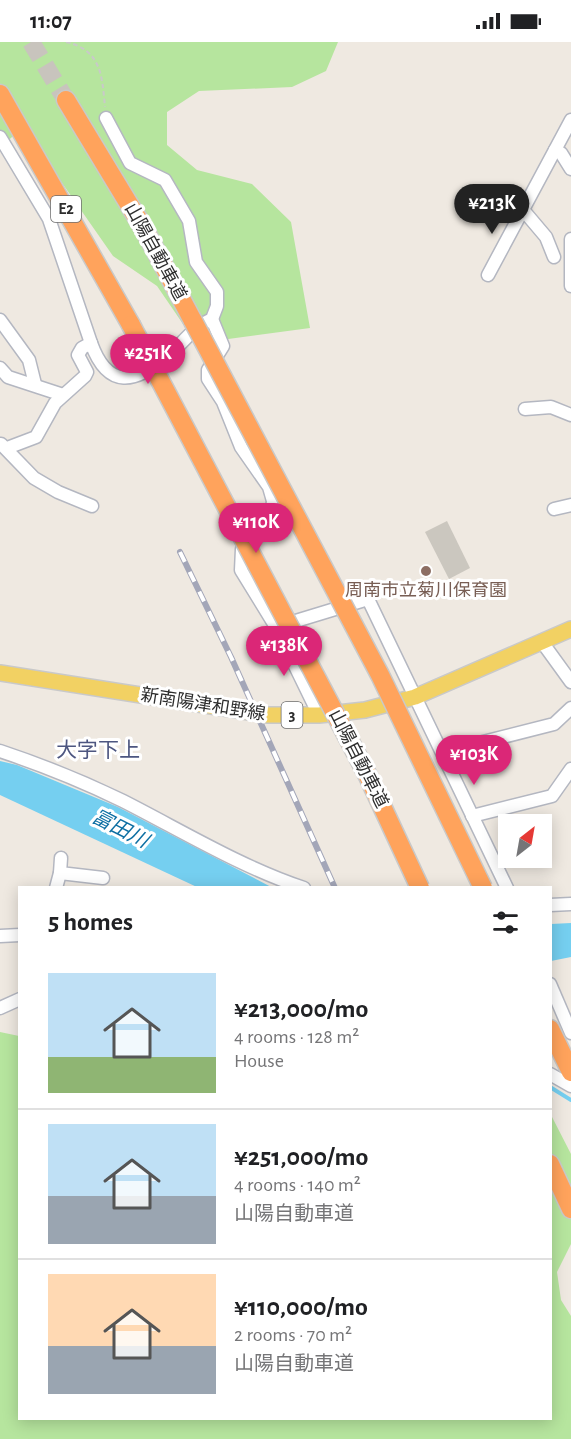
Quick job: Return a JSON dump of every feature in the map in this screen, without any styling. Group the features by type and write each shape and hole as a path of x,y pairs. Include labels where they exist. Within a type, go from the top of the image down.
{"highway":[{"name":"山陽自動車道","path":"0,94 131,325 368,776 419,886"},
{"name":"山陽自動車道","path":"66,100 144,229 193,321 380,675 482,886"},
{"path":"552,1033 571,1072"},
{"path":"552,1168 571,1209"}],"main road":[{"name":"新南陽津和野線","path":"0,673 268,715 319,715 364,710 415,697 571,629"}],"street":[{"path":"106,118 130,163 165,180 189,221 196,262 217,292 217,306 212,319 223,346 208,370 208,379 223,402 241,447 269,487 273,501 272,509 242,549 239,559 241,570 276,627 319,715"},
{"path":"488,275 571,120"},
{"path":"0,137 49,219 97,360 106,373 117,378 131,376 155,365 170,354 199,324 212,319"},
{"path":"555,150 561,153 571,170"},
{"path":"524,211 546,237 554,257"},
{"path":"571,239 571,286"},
{"path":"0,320 29,360 35,384"},
{"path":"91,343 82,348 78,355 87,372 63,395 36,437 3,446 34,478 58,492 92,506"},
{"path":"0,368 8,377 63,395"},
{"path":"525,409 551,406 571,415"},
{"path":"554,509 571,505"},
{"path":"276,627 368,599 506,886"},
{"path":"542,642 571,682"},
{"path":"446,761 479,742 554,724 571,708"},
{"path":"0,752 50,769 120,800 274,878 298,886"},
{"path":"472,816 552,796 571,769"},
{"path":"57,886 61,858"},
{"path":"60,873 104,878"},
{"path":"552,905 571,904"},
{"path":"0,936 18,935"},
{"path":"552,989 571,1033"},
{"path":"0,1008 18,1000"},
{"path":"552,1075 571,1086"}],"path":[{"path":"66,42 77,45 95,60 102,71 106,118"}],"green space":[{"path":"0,42 338,42 326,71 292,87 199,91 167,112 167,145 197,170 252,184 291,222 310,328 206,342 183,324 157,286 113,256 23,127 0,148"},
{"path":"0,1032 18,1036 18,1420 552,1420 552,1117 571,1154 571,1244 557,1272 561,1300 571,1316 571,1439 0,1439"}],"water":[{"name":"富田川","path":"0,761 17,765 118,807 269,886 195,886 0,795"},
{"path":"571,923 571,957 552,961 552,924"}],"building":[{"path":"447,521 470,568 449,579 425,532"}],"waterway":[{"path":"552,1088 571,1100"}],"tunnel":[{"path":"31,42 66,100"}],"railway":[{"path":"180,552 231,657 334,886"}],"place":[{"name":"周南市立菊川保育園","path":"426,571"}],"district":[{"name":"大字下上","path":"98,750"}]}
